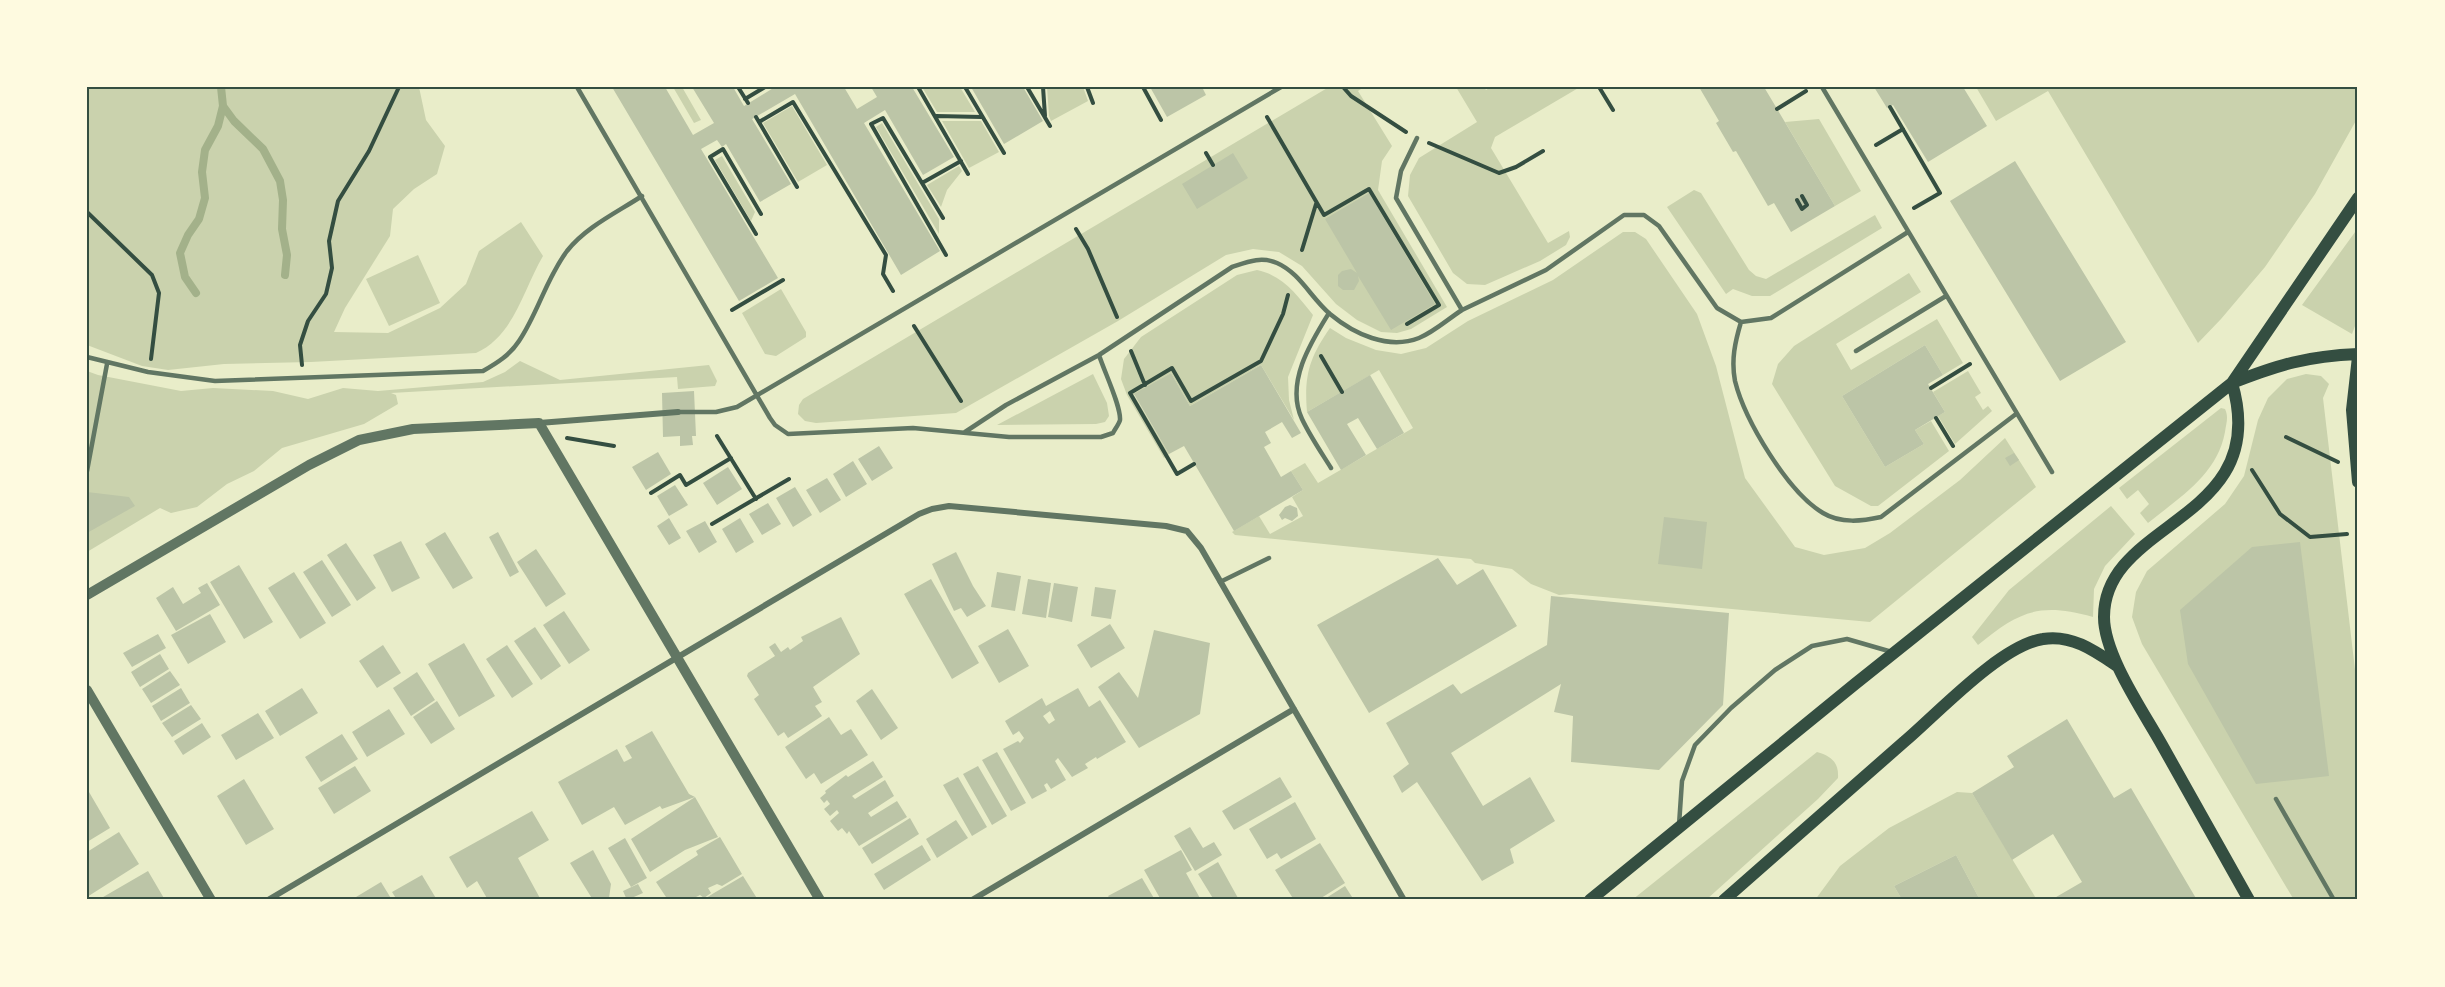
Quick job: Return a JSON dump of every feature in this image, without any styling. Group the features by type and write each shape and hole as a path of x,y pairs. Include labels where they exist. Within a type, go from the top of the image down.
{"main road":[{"path":"1590,900 1895,652 2232,383 2358,198"},
{"path":"2232,383 2298,360 2358,356 2352,410 2358,482"},
{"path":"2232,383 2239,407 2239,423 2225,473 2201,501 2123,565 2112,582 2105,600 2104,619 2117,666 2249,900"},
{"path":"1724,900 1976,679 2024,645 2043,639 2068,639 2089,647 2117,666"}],"street":[{"path":"87,595 309,465 359,440 413,429 539,423 678,412"},
{"path":"539,423 820,900"},
{"path":"268,900 919,514 940,506 1166,526 1187,531 1201,548 1404,900"},
{"path":"87,690 211,900"},
{"path":"972,900 1294,709"}],"lane":[{"path":"577,87 757,395 775,424 788,434 913,428 1010,437 1101,437 1113,433 1120,421 1118,403 1099,355"},
{"path":"678,412 716,412 737,407 1281,87"},
{"path":"1822,87 2052,472"},
{"path":"1417,138 1401,171 1396,198 1462,310"},
{"path":"87,357 107,364 148,372 215,381 483,371 504,358 519,342 555,268 569,249 593,226 642,196"},
{"path":"965,432 1006,405 1099,355 1232,267 1256,259 1276,262 1295,274 1329,313 1350,328 1379,341 1397,343 1420,338 1462,310 1546,270 1624,215 1644,215 1659,226 1717,308 1742,322 1771,318 1908,232"},
{"path":"1856,351 1946,296"},
{"path":"1329,313 1311,342 1304,360 1298,383 1297,402 1301,417 1331,468"},
{"path":"1742,322 1733,346 1735,381 1755,431 1800,495 1825,515 1857,522 1881,517 2016,414"},
{"path":"87,471 107,364"},
{"path":"1220,582 1269,558"},
{"path":"1679,828 1682,781 1695,745 1731,708 1774,670 1812,646 1847,639 1895,652"},
{"path":"2276,800 2334,900"}],"path":[{"path":"302,367 300,345 308,321 326,294 333,268 329,241 338,201 369,151 399,87"},
{"path":"738,87 746,101 765,87"},
{"path":"918,87 968,174"},
{"path":"965,87 1004,153"},
{"path":"1027,87 1050,126"},
{"path":"1043,87 1045,118"},
{"path":"1087,87 1093,104"},
{"path":"1143,87 1161,120"},
{"path":"1343,87 1351,96 1417,138 1499,173 1543,151"},
{"path":"1599,87 1614,110"},
{"path":"1777,109 1806,91"},
{"path":"797,187 757,119 793,102 886,255 883,274 893,291"},
{"path":"1890,107 1940,192 1914,208"},
{"path":"935,116 983,117"},
{"path":"1267,117 1324,215 1369,189 1439,305 1403,326"},
{"path":"943,218 883,118 871,124 946,255"},
{"path":"1876,145 1903,129"},
{"path":"756,234 710,157 723,149 761,214"},
{"path":"1206,153 1213,165"},
{"path":"922,183 961,161"},
{"path":"1797,200 1802,209 1808,205 1802,196"},
{"path":"1302,250 1316,203"},
{"path":"87,212 152,275 159,293 151,359"},
{"path":"1076,229 1088,249 1117,317"},
{"path":"732,310 783,280"},
{"path":"1194,464 1177,474 1130,393 1172,368 1191,401 1261,361 1283,314 1288,295"},
{"path":"914,326 961,401"},
{"path":"1125,336 1144,385"},
{"path":"1319,352 1342,392"},
{"path":"1931,388 1970,364"},
{"path":"1936,418 1960,457"},
{"path":"546,434 614,446"},
{"path":"717,435 756,499"},
{"path":"2286,436 2338,462"},
{"path":"651,493 680,476 686,485 731,458"},
{"path":"2252,470 2280,514 2310,537 2347,534"},
{"path":"712,524 789,479"}],"green space":[{"path":"87,87 419,87 426,120 445,146 437,174 414,189 393,209 390,236 345,308 334,332 388,333 440,308 466,284 479,251 521,222 543,256 509,324 489,345 476,353 224,364 168,370 142,366 87,345"},
{"path":"673,87 682,87 701,120 694,123"},
{"path":"922,87 960,87 975,112 937,112"},
{"path":"1047,87 1083,87 1088,101 1051,121"},
{"path":"1329,87 1364,87 1358,91 1392,146 1382,161 1378,190 1447,307 1411,329 1397,333 1381,332 1357,320 1336,304 1302,266 1279,252 1253,249 1226,255 1118,321 956,413 816,423 805,421 798,414 799,405 803,399"},
{"path":"1456,87 1484,87 1486,90 1491,87 1580,87 1495,137 1491,148 1548,243 1569,231 1570,237 1566,245 1540,261 1485,285 1467,284 1453,273 1408,196 1410,175 1419,158 1477,122"},
{"path":"1976,87 2358,87 2358,117 2315,194 2265,267 2198,343 2048,91 1996,121"},
{"path":"792,106 827,165 798,182 763,123"},
{"path":"1819,119 1861,191 1835,206 1785,122"},
{"path":"942,121 981,121 999,152 969,168"},
{"path":"882,123 939,219 939,234 876,127"},
{"path":"722,156 755,212 751,221 715,160"},
{"path":"959,166 962,171 947,190 941,207 927,185"},
{"path":"1694,190 1701,193 1749,270 1756,276 1766,279 1875,215 1882,228 1770,296 1752,296 1733,289 1726,294 1667,207"},
{"path":"2358,228 2358,318 2352,334 2302,305"},
{"path":"1623,232 1635,232 1646,239 1697,314 1716,366 1745,478 1795,547 1824,555 1865,548 1890,533 1960,480 2005,438 2036,487 1870,622 1571,594 1559,595 1531,584 1512,569 1475,563 1471,559 1235,535 1232,532 1259,516 1270,534 1303,516 1292,497 1303,490 1291,471 1305,463 1318,483 1413,428 1379,370 1307,412 1307,378 1317,349 1330,328 1346,338 1376,350 1401,354 1426,348 1468,321 1553,280"},
{"path":"418,255 440,303 389,326 366,279"},
{"path":"1257,270 1282,281 1313,315 1288,377 1289,400 1294,420 1261,365 1190,406 1171,373 1134,395 1169,454 1164,458 1127,395 1121,379 1124,359 1141,337 1237,275"},
{"path":"1909,273 1921,292 1836,344 1851,370 1937,319 1963,363 1943,375 1925,345 1842,396 1885,467 1924,444 1915,430 1931,421 1949,451 1878,506 1871,506 1835,486 1772,384 1778,364 1794,346"},
{"path":"781,289 806,332 806,337 776,356 765,354 742,313"},
{"path":"520,361 560,380 709,365 717,381 715,386 678,389 677,377 391,393 396,395 398,404 364,424 282,448 254,471 227,484 197,507 171,513 160,508 87,552 87,371 181,391 213,388 273,391 308,399 343,388 378,391 483,382 505,372"},
{"path":"1968,371 1981,393 1975,397 1983,410 1988,406 1992,411 1955,444 1938,416 1945,412 1933,392"},
{"path":"1093,374 1107,403 1109,416 1105,422 997,425"},
{"path":"2306,374 2321,376 2329,384 2323,398 2358,695 2358,900 2294,900 2142,644 2132,617 2136,592 2147,571 2225,504 2244,476 2258,420 2268,398 2287,379"},
{"path":"2221,408 2225,409 2227,421 2221,447 2214,461 2196,484 2148,523 2140,513 2149,504 2138,490 2127,499 2119,488"},
{"path":"2111,506 2135,534 2105,566 2094,589 2093,617 2058,610 2031,613 2006,624 1978,645 1972,637 2009,590"},
{"path":"1817,752 1833,760 1838,778 1818,799 1706,900 1632,900"},
{"path":"1957,792 1972,793 2037,900 1980,900 1956,855 1894,886 1901,898 1897,900 1815,900 1840,866 1889,828"}],"building":[{"path":"612,87 665,87 693,135 714,123 692,87 733,87 744,106 775,87 844,87 857,109 877,97 871,87 912,87 954,157 923,175 885,110 864,123 940,251 901,275 795,94 752,119 791,184 760,202 726,144 722,147 717,140 701,149 778,278 739,301"},
{"path":"971,87 1023,87 1043,121 1004,144"},
{"path":"1150,87 1202,87 1206,95 1167,117"},
{"path":"1699,87 1764,87 1835,206 1791,232 1774,203 1768,206 1736,151 1733,152 1716,123 1719,121"},
{"path":"1874,87 1963,87 1987,126 1928,162 1893,105 1887,108"},
{"path":"1233,153 1248,178 1197,209 1182,184"},
{"path":"2015,161 2126,342 2060,381 1950,201"},
{"path":"1369,193 1435,304 1391,330 1358,276 1359,281 1354,290 1343,290 1338,286 1338,275 1342,271 1351,269 1357,273 1325,219"},
{"path":"1925,345 1943,375 1928,384 1945,412 1915,430 1924,444 1885,467 1842,396"},
{"path":"1261,365 1301,433 1292,438 1282,422 1265,432 1271,443 1264,447 1281,477 1291,471 1303,490 1234,531 1184,446 1169,454 1134,394 1171,373 1190,406"},
{"path":"1370,375 1404,433 1377,449 1358,418 1347,424 1366,455 1341,470 1307,412"},
{"path":"694,391 696,436 692,436 693,445 680,446 680,436 663,437 662,393"},
{"path":"879,446 893,468 872,481 858,459"},
{"path":"658,452 671,474 646,490 632,467"},
{"path":"2014,453 2019,460 2010,466 2005,458"},
{"path":"853,461 867,484 846,497 833,474"},
{"path":"728,467 742,489 717,505 703,483"},
{"path":"827,478 841,500 820,513 806,490"},
{"path":"675,485 688,505 669,516 657,496"},
{"path":"795,487 812,515 793,527 776,498"},
{"path":"87,492 129,497 135,506 87,533"},
{"path":"768,503 781,524 762,535 749,514"},
{"path":"1290,505 1297,508 1298,516 1292,521 1285,518 1282,520 1279,515 1285,507"},
{"path":"1664,517 1707,522 1702,569 1658,564"},
{"path":"669,518 681,538 669,545 657,526"},
{"path":"740,518 754,542 736,553 722,529"},
{"path":"705,521 717,542 699,553 686,531"},
{"path":"445,532 473,578 453,589 425,544"},
{"path":"498,532 519,572 510,577 489,537"},
{"path":"401,541 420,578 392,592 373,555"},
{"path":"2300,542 2329,776 2256,784 2188,664 2180,610 2252,547"},
{"path":"346,543 376,588 357,601 327,555"},
{"path":"536,549 566,594 546,607 517,562"},
{"path":"956,552 986,606 967,617 961,608 954,611 932,564"},
{"path":"1438,558 1457,585 1483,569 1517,626 1369,713 1317,625"},
{"path":"322,560 351,605 332,617 303,572"},
{"path":"239,565 273,622 244,639 210,582"},
{"path":"294,572 326,623 300,639 268,588"},
{"path":"997,572 1021,576 1015,611 991,607"},
{"path":"931,579 979,663 952,679 904,594"},
{"path":"1028,579 1051,583 1046,618 1022,614"},
{"path":"207,583 220,605 176,631 156,598 173,587 183,604 201,593 198,588"},
{"path":"1054,583 1078,587 1072,622 1048,617"},
{"path":"1095,587 1116,590 1111,619 1091,616"},
{"path":"1551,596 1729,613 1723,705 1659,770 1571,762 1573,716 1554,712 1561,684 1451,753 1483,806 1530,777 1555,821 1510,849 1514,863 1482,881 1417,782 1402,793 1393,776 1409,764 1386,723 1453,684 1461,694 1547,645"},
{"path":"564,611 590,650 569,664 543,625"},
{"path":"210,614 226,642 188,664 171,635"},
{"path":"841,617 860,654 813,687 822,702 815,706 822,716 788,738 784,732 778,736 754,699 759,695 747,676 748,673 775,656 769,647 775,643 781,652 788,647 790,650 803,641 801,637"},
{"path":"1110,624 1125,648 1091,668 1077,645"},
{"path":"535,627 561,666 541,680 514,641"},
{"path":"1008,629 1029,666 999,683 978,646"},
{"path":"1154,630 1210,643 1200,714 1139,748 1098,687 1119,672 1138,698"},
{"path":"158,634 166,648 132,667 123,653"},
{"path":"464,643 495,696 459,717 428,664"},
{"path":"383,645 401,673 377,688 359,661"},
{"path":"507,645 533,684 512,698 486,659"},
{"path":"160,654 169,669 140,687 131,672"},
{"path":"170,671 180,685 151,703 142,689"},
{"path":"417,672 435,700 411,716 393,688"},
{"path":"181,688 190,703 161,721 152,706"},
{"path":"302,688 318,713 280,736 265,711"},
{"path":"1078,688 1089,707 1100,700 1126,742 1085,764 1088,768 1072,777 1058,758 1055,761 1066,780 1051,789 1047,783 1044,785 1047,791 1032,799 1003,749 1018,741 1020,743 1024,738 1019,731 1013,735 1005,721 1042,698 1046,706","holes":["1050,711 1055,720 1049,724 1043,716"]},
{"path":"872,689 898,728 881,740 856,701"},
{"path":"437,701 455,729 431,744 413,717"},
{"path":"191,705 201,719 172,737 162,723"},
{"path":"389,709 405,734 367,757 352,732"},
{"path":"258,713 274,738 236,760 221,735"},
{"path":"829,717 841,735 851,729 868,755 821,784 814,773 806,779 785,747"},
{"path":"2067,719 2114,798 2131,788 2197,900 2051,900 2082,882 2053,834 2012,860 1972,793 2014,767 2007,756"},
{"path":"202,723 211,737 183,755 174,741"},
{"path":"652,731 689,794 695,797 662,809 660,806 625,825 614,807 582,825 558,782 617,749 624,762 632,758 625,746"},
{"path":"342,734 358,759 321,782 305,757"},
{"path":"997,752 1026,803 1011,811 982,760"},
{"path":"873,761 883,777 852,796 855,799 885,780 894,796 868,813 871,817 897,801 907,817 859,846 849,831 847,834 842,828 838,831 830,821 839,813 837,810 830,816 824,809 830,804 827,800 824,803 820,798 826,793 825,791 846,775 848,777"},
{"path":"355,766 371,791 334,814 318,788"},
{"path":"978,766 1007,816 992,825 963,774"},
{"path":"958,777 987,827 972,836 943,785"},
{"path":"1280,777 1292,797 1234,830 1222,811"},
{"path":"244,779 274,829 246,845 217,796"},
{"path":"89,792 110,828 87,842 87,793"},
{"path":"695,797 718,837 685,850 650,872 631,839"},
{"path":"1295,802 1316,839 1281,859 1277,853 1267,859 1249,829"},
{"path":"532,811 549,840 518,858 541,900 488,900 477,881 467,888 449,857"},
{"path":"910,818 919,834 872,864 862,848"},
{"path":"956,820 968,838 937,858 926,839"},
{"path":"1190,827 1203,848 1214,842 1222,855 1195,871 1174,836"},
{"path":"119,832 139,864 87,897 87,852"},
{"path":"720,837 742,874 722,886 717,884 708,888 711,893 704,898 700,895 690,900 668,900 656,882 698,855 696,851"},
{"path":"625,838 647,878 631,887 608,848"},
{"path":"1320,843 1345,883 1318,900 1294,900 1275,870"},
{"path":"922,845 931,860 884,890 874,874"},
{"path":"593,850 611,884 609,898 605,900 593,900 570,863"},
{"path":"1181,850 1192,870 1186,873 1201,900 1161,900 1144,870"},
{"path":"1956,855 1980,900 1897,900 1901,898 1894,886"},
{"path":"1218,862 1238,898 1234,900 1214,900 1198,874"},
{"path":"148,871 165,900 98,900"},
{"path":"422,875 437,900 397,900 392,892"},
{"path":"743,876 758,900 703,900 714,893"},
{"path":"1142,878 1155,900 1111,900 1108,896"},
{"path":"381,882 392,900 351,900"},
{"path":"638,884 643,893 627,900 623,891"},
{"path":"1345,886 1354,900 1323,900"}],"waterway":[{"path":"221,87 223,106 234,121 263,149 280,181 283,200 282,229 287,255 285,275"},
{"path":"196,293 185,277 180,253 199,219 205,198 202,172 205,150 218,126 223,106"}]}
